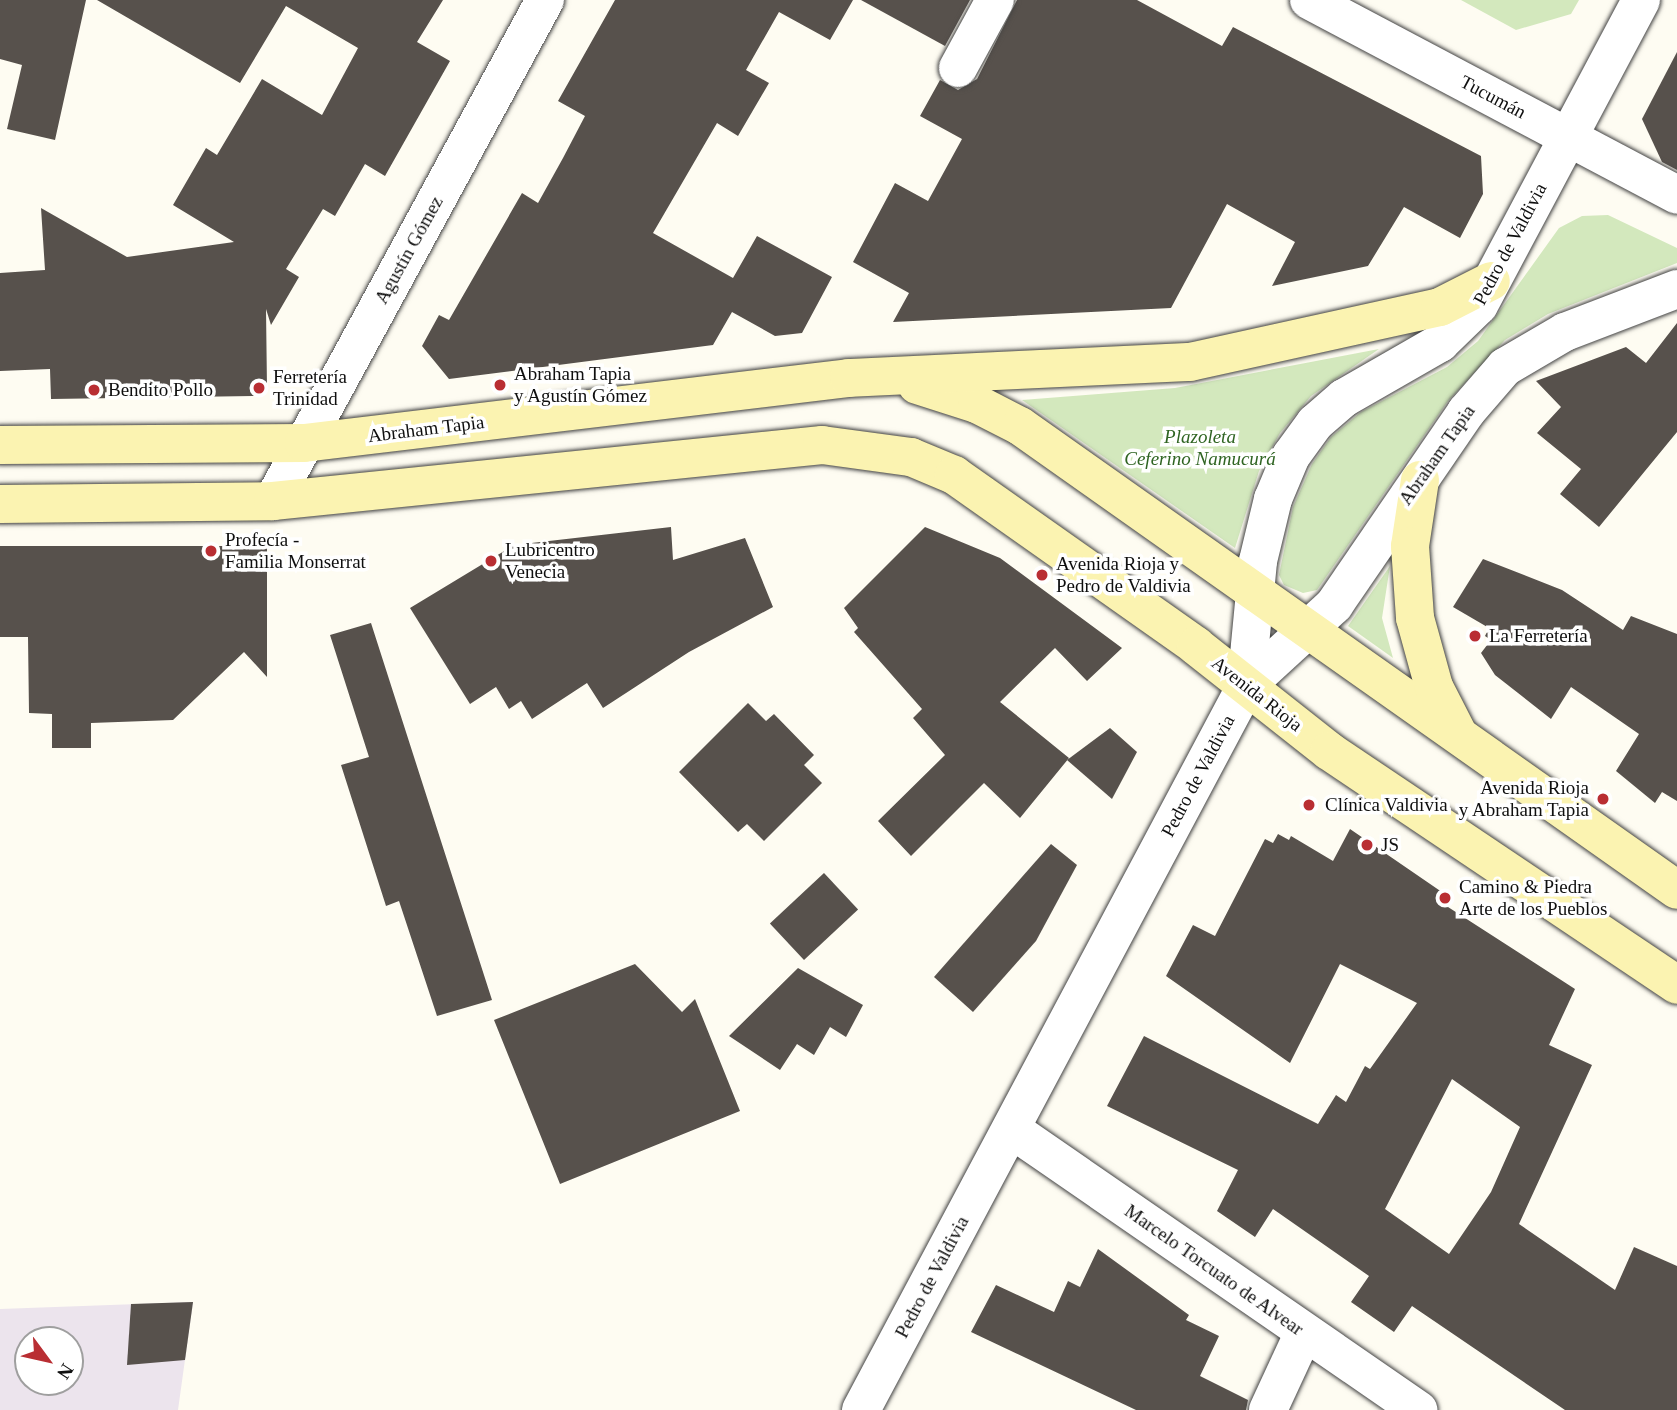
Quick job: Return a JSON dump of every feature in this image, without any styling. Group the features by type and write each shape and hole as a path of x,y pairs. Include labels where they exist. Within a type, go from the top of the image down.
{"main road":[{"path":"849,378 1190,362 1431,310 1491,281"},
{"name":"Abraham Tapia","path":"0,445 304,443 849,378"},
{"path":"849,378 926,387 1002,416 1677,890"},
{"name":"Avenida Rioja","path":"273,501 822,445 887,451 954,475 1247,686 1329,751 1677,985"},
{"path":"1420,480 1410,546 1415,618 1434,687 1461,738"},
{"path":"0,505 273,501"}],"street":[{"name":"Agustín Gómez","path":"273,501 545,0"},
{"path":"958,68 995,0"},
{"name":"Tucumán","path":"1309,0 1677,195"},
{"name":"Pedro de Valdivia","path":"861,1410 1247,686 1255,593 1273,499 1300,443 1344,398 1457,329 1479,305 1641,0"},
{"name":"Abraham Tapia","path":"1247,686 1334,605 1476,400 1522,354 1565,332 1677,289"},
{"name":"Marcelo Torcuato de Alvear","path":"1011,1129 1418,1410"},
{"path":"1268,1410 1304,1332"}],"shaded area":[{"path":"193,1302 178,1410 0,1410 0,1309"}],"green space":[{"path":"1461,0 1579,0 1571,14 1516,30"},
{"path":"1608,215 1677,248 1677,263 1548,314 1505,340 1448,401 1317,590 1303,593 1284,585 1279,575 1293,507 1312,464 1331,437 1361,412 1447,367 1478,341 1559,228 1582,216"},
{"name":"Plazoleta Ceferino Namucurá","path":"1379,349 1311,396 1280,433 1259,471 1235,548 1022,400 1175,388"},
{"path":"1390,566 1382,618 1393,658 1348,626"}],"building":[{"path":"0,0 86,0 55,140 7,129 22,65 0,59"},
{"path":"97,0 443,0 417,42 450,61 385,176 365,164 335,216 323,209 286,269 299,277 271,325 266,309 267,388 253,396 51,399 50,369 0,371 0,273 45,270 41,208 127,257 234,242 173,205 206,148 217,155 262,79 322,115 358,48 286,6 240,83"},
{"path":"615,0 853,0 830,40 779,12 746,70 769,83 738,136 717,123 653,233 733,278 757,236 832,277 802,333 775,336 732,312 713,345 449,379 422,346 439,315 449,320 522,193 538,203 585,116 558,101"},
{"path":"861,0 970,0 945,46"},
{"path":"1017,0 1137,0 1222,46 1233,27 1481,156 1483,194 1460,238 1404,207 1368,266 1272,286 1295,242 1227,204 1171,308 893,322 909,293 853,262 895,183 928,201 962,139 920,116 940,80 958,90 977,79"},
{"path":"1677,52 1677,170 1662,162 1642,119"},
{"path":"1677,323 1677,432 1599,527 1560,494 1581,469 1537,433 1561,407 1536,381 1626,347 1646,363"},
{"path":"671,527 673,560 745,538 773,607 689,652 603,708 587,683 532,719 521,701 509,709 496,687 470,704 410,608 514,545"},
{"path":"925,527 1000,558 1122,648 1087,681 1055,648 1000,702 1069,758 1020,818 984,783 911,856 878,821 945,755 913,718 922,709 854,632 858,628 844,608"},
{"path":"0,546 267,546 267,677 244,652 173,720 91,723 91,748 52,748 52,714 29,713 28,637 0,637"},
{"path":"1483,559 1562,590 1623,630 1631,616 1677,634 1677,801 1662,792 1655,803 1616,771 1639,734 1571,687 1551,719 1495,675 1481,653 1491,640 1485,636 1489,628 1453,607"},
{"path":"371,623 492,1000 437,1016 399,901 386,906 341,765 369,757 330,635"},
{"path":"748,703 766,721 774,714 814,755 804,765 822,783 764,841 747,824 738,832 679,772"},
{"path":"1110,728 1137,752 1112,799 1067,760"},
{"path":"1350,829 1452,899 1448,907 1575,989 1549,1045 1592,1065 1519,1224 1615,1290 1634,1247 1677,1266 1677,1410 1565,1410 1412,1306 1394,1332 1351,1302 1369,1276 1273,1209 1255,1237 1217,1211 1238,1170 1107,1106 1144,1036 1318,1124 1336,1095 1346,1102 1365,1066 1370,1069 1417,1003 1340,964 1290,1063 1166,976 1193,925 1215,936 1265,839 1273,843 1278,834 1289,840 1291,836 1333,861","holes":["1452,1079 1520,1127 1491,1192 1449,1254 1385,1209"]},
{"path":"1051,844 1077,865 1036,941 973,1012 934,977"},
{"path":"824,873 858,910 804,960 770,923"},
{"path":"635,964 682,1012 695,999 740,1111 560,1184 494,1020"},
{"path":"798,968 863,1005 846,1037 830,1027 814,1055 797,1044 780,1070 729,1036"},
{"path":"1098,1249 1189,1315 1186,1320 1219,1336 1200,1376 1248,1400 1246,1410 1136,1410 971,1332 996,1285 1054,1312 1068,1281 1080,1287"},
{"path":"193,1302 185,1360 127,1365 131,1304"}],"place":[{"name":"Abraham Tapia y Agustín Gómez","path":"500,385"},
{"name":"Ferretería Trinidad","path":"259,388"},
{"name":"Bendito Pollo","path":"94,390"},
{"name":"Profecía - Familia Monserrat","path":"211,551"},
{"name":"Lubricentro Venecia","path":"491,561"},
{"name":"Avenida Rioja y Pedro de Valdivia","path":"1042,575"},
{"name":"La Ferretería","path":"1475,636"},
{"name":"Avenida Rioja y Abraham Tapia","path":"1603,799"},
{"name":"Clínica Valdivia","path":"1309,805"},
{"name":"JS","path":"1367,845"},
{"name":"Camino & Piedra Arte de los Pueblos","path":"1445,898"}]}
